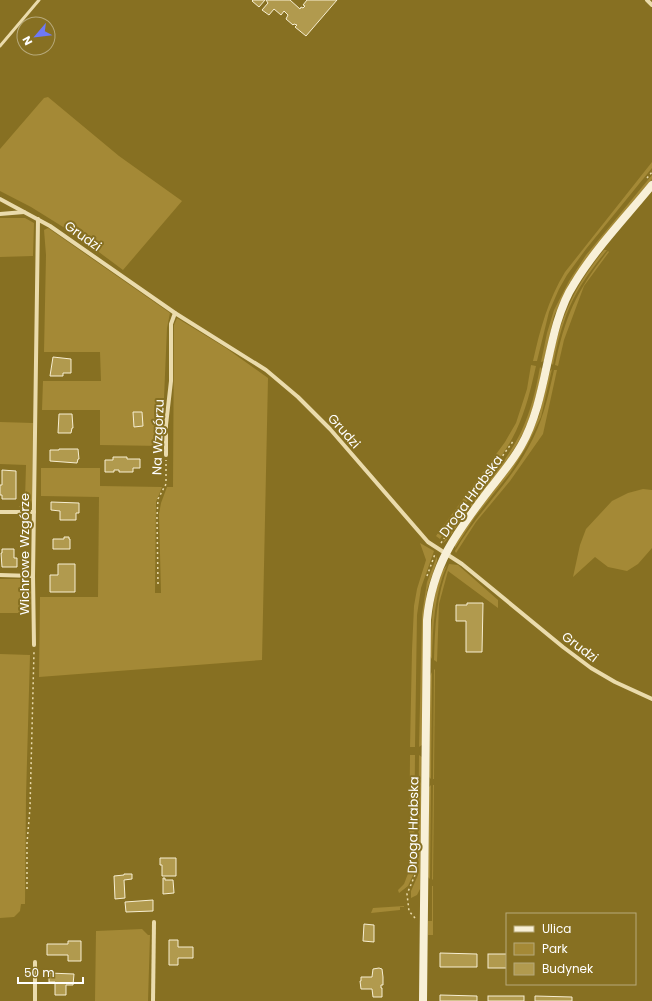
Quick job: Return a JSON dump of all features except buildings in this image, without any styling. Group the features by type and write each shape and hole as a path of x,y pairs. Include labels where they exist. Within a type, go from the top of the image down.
{"street":[{"name":"Droga Hrabska","path":"423,1001 427,620 432,591 438,569 445,553 469,516 515,456 526,435 538,404 557,323 567,297 574,284 596,254 652,185"},
{"name":"Grudzi","path":"0,199 50,226 175,313 266,370 298,397 330,429 425,540 462,564 563,647 591,668 615,682 652,699"},
{"path":"0,214 25,212"},
{"name":"Wichrowe Wzgórze","path":"34,646 33,576 38,219"},
{"name":"Na Wzgórzu","path":"166,455 166,425 171,381 171,324 175,313"},
{"path":"0,512 34,512"},
{"path":"0,575 33,576"},
{"path":"153,1001 154,922"},
{"path":"35,962 35,1001"}],"lane":[{"path":"0,46 39,0"}],"path":[{"name":"Na Wzgórzu","path":"158,584 156,517 158,499 166,484 166,455"},
{"path":"28,889 27,843 30,800 34,646"},
{"path":"407,898 408,905"}],"green space":[{"path":"48,97 119,156 182,201 123,270 76,235 31,207 0,191 0,149 44,98"},
{"path":"652,162 652,168 586,249 567,275 549,312 537,361 533,361 545,315 565,272"},
{"path":"652,175 652,179 588,257 569,284 554,316 544,361 541,362 547,333 554,310 569,281 586,255"},
{"path":"0,218 25,218 34,223 33,256 0,257"},
{"path":"48,228 170,313 167,328 164,398 157,398 157,414 162,420 162,446 100,445 100,410 42,410 43,381 101,381 100,352 44,352 46,255 44,230"},
{"path":"604,250 607,250 584,282 570,307 560,334 553,365 551,363 564,316 584,277"},
{"path":"608,251 609,252 584,286 564,340 558,366 555,365 563,332 580,291"},
{"path":"177,318 226,348 268,378 262,660 39,677 40,597 98,597 99,497 41,496 41,468 100,468 100,486 162,487 156,502 155,593 161,593 159,514 161,503 167,487 173,487 174,325"},
{"path":"531,365 536,366 530,391 516,431 490,473 449,525 440,539 436,536 505,442 516,423 527,389"},
{"path":"540,367 542,369 535,400 524,431 518,442 496,475 443,543 513,447 528,416"},
{"path":"552,369 541,417 527,446 510,473 475,517 455,548 455,544 460,536 525,447 539,416 550,371"},
{"path":"554,370 557,370 543,434 510,481 476,522 456,553 455,551 463,537 520,462 533,439 541,420"},
{"path":"0,422 33,423 32,500 31,504 26,508 19,507 25,500 26,465 0,464"},
{"path":"643,489 652,490 652,548 638,564 627,571 608,567 595,557 573,577 580,545 586,529 612,501 628,493"},
{"path":"420,543 434,551 421,588 417,615 415,747 410,747 414,606 417,589 426,560"},
{"path":"437,556 437,561 427,590 424,614 422,745 419,747 422,614 427,582"},
{"path":"449,564 458,565 498,600 498,608 448,571 439,604 437,662 434,660 437,611 441,587"},
{"path":"447,565 437,599 432,659 430,656 435,594 442,572"},
{"path":"0,579 21,579 31,592 30,613 0,613"},
{"path":"0,654 30,655 25,904 21,904 20,911 14,917 0,918"},
{"path":"435,669 434,779 433,779 434,670"},
{"path":"432,672 431,779 429,777 430,676"},
{"path":"410,755 415,755 414,873 408,886 399,893 398,890 404,884 409,871"},
{"path":"419,755 422,757 420,889 417,895 411,898 411,891 418,875"},
{"path":"431,785 430,879 428,877 429,787"},
{"path":"434,785 433,880 432,879"},
{"path":"432,886 433,935 428,935 428,921 432,921"},
{"path":"404,906 400,907 400,910 371,913 373,908"},
{"path":"142,929 150,935 148,1001 95,1001 96,931"}]}
